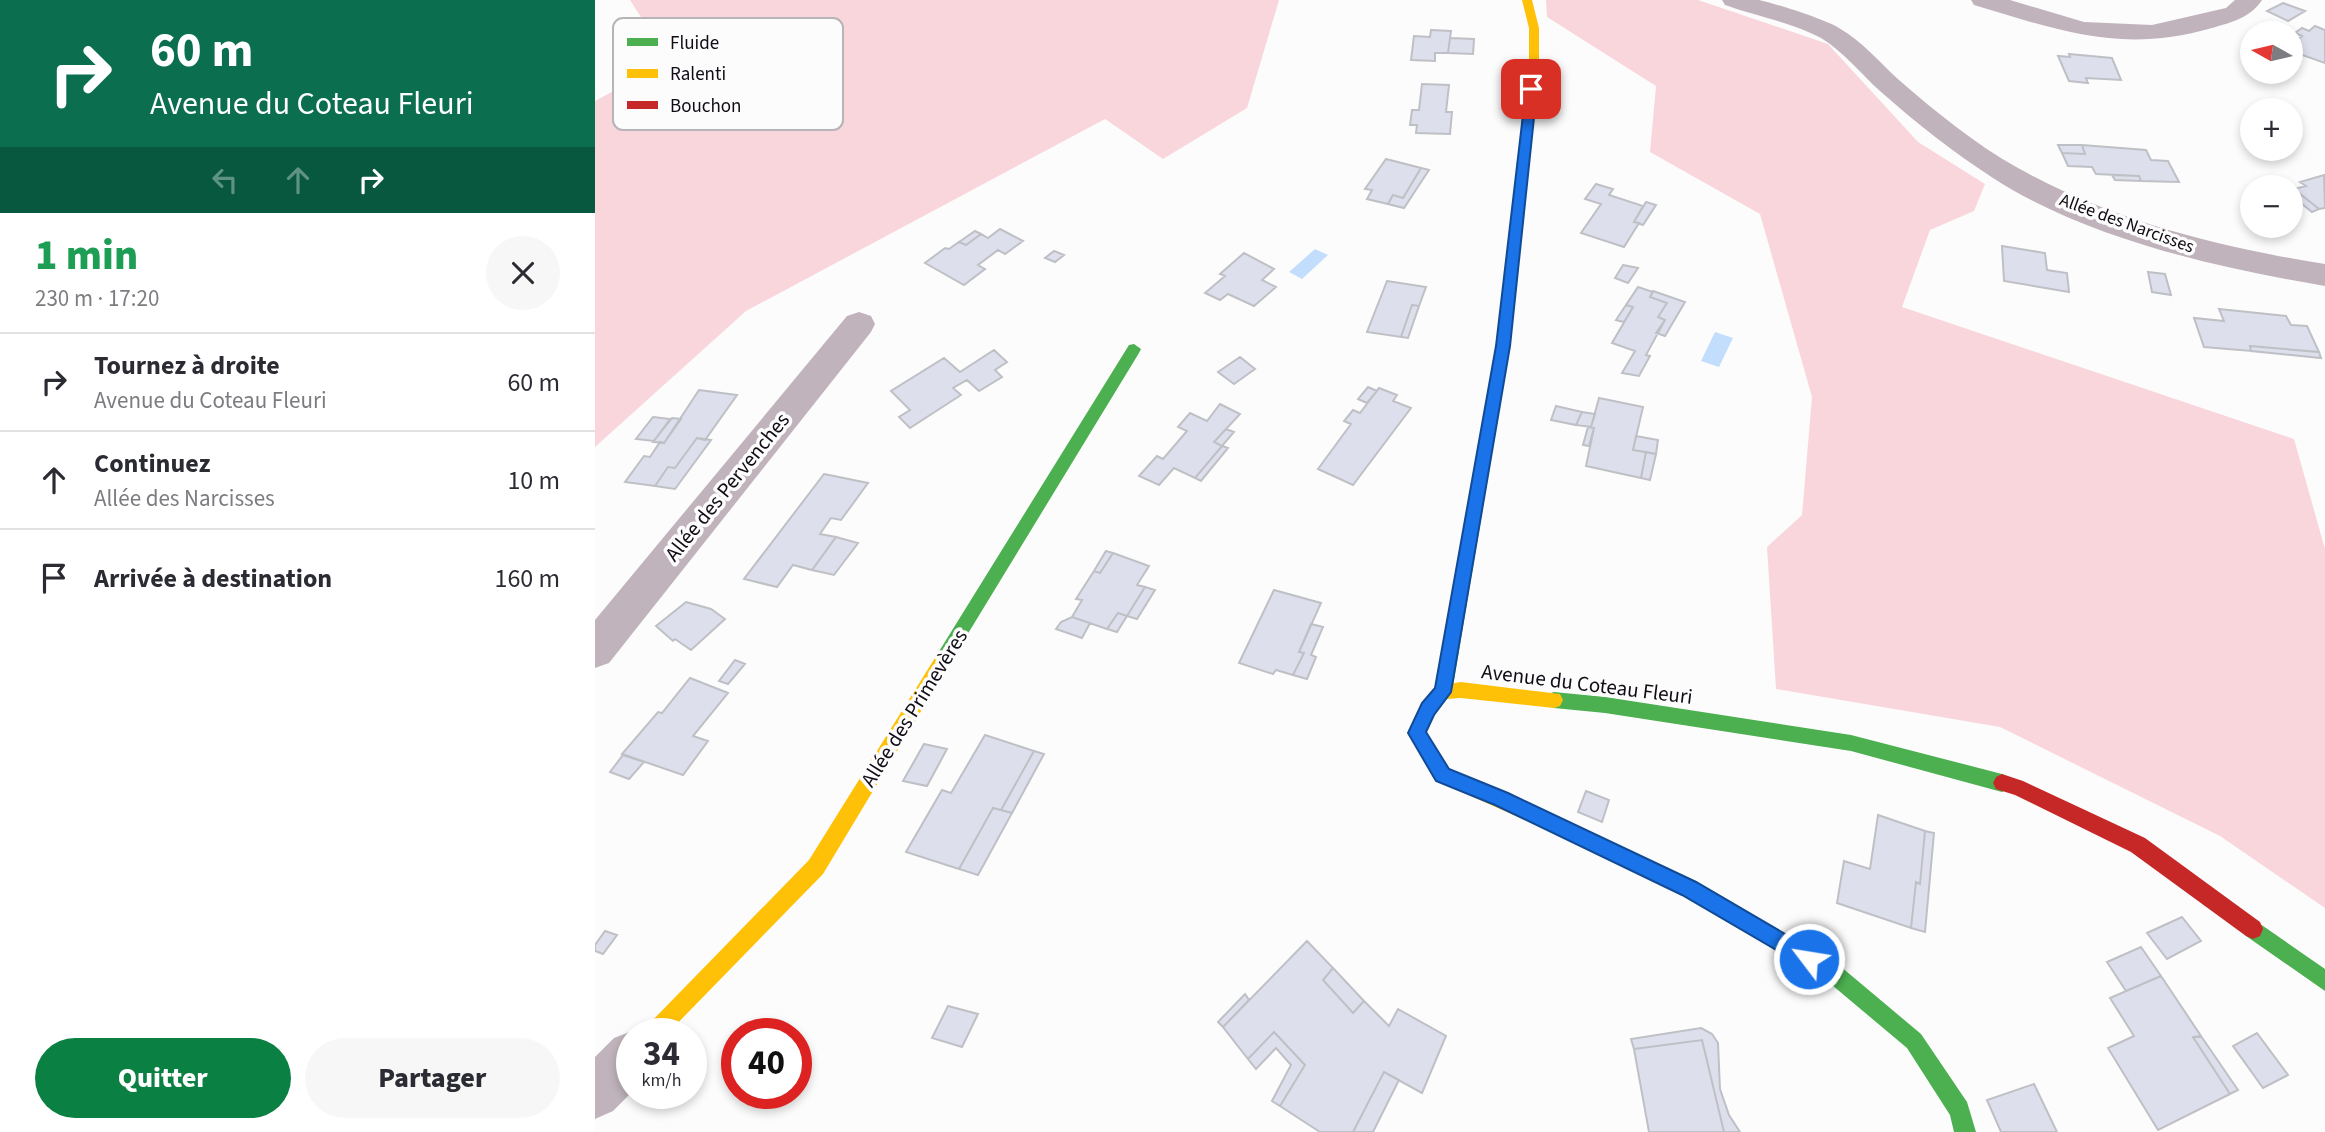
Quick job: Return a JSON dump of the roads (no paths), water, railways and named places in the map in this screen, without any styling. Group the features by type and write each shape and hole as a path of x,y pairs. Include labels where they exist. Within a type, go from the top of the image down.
{"street":[{"path":"1527,0 1534,28 1534,63 1503,346 1443,692 1428,709 1417,733 1443,775 1501,799 1689,888 1833,973 1914,1041 1959,1110 1965,1132"},
{"name":"Allée des Narcisses","path":"1734,0 1828,32 1858,53 1887,83 1946,134 2007,174 2070,206 2165,241 2258,264 2325,275"},
{"path":"1983,0 2083,29 2152,33 2235,13 2250,0"},
{"name":"Allée des Pervenches","path":"595,650 859,324"},
{"name":"Allée des Primevères","path":"669,1018 815,867 1134,349"},
{"name":"Avenue du Coteau Fleuri","path":"1443,692 1461,690 1605,705 1851,743 2017,787 2138,845 2236,913 2325,981"},
{"path":"595,1093 616,1072"}],"water":[{"path":"1315,249 1328,255 1302,279 1289,272"},
{"path":"1715,332 1733,338 1719,367 1701,361"}]}
